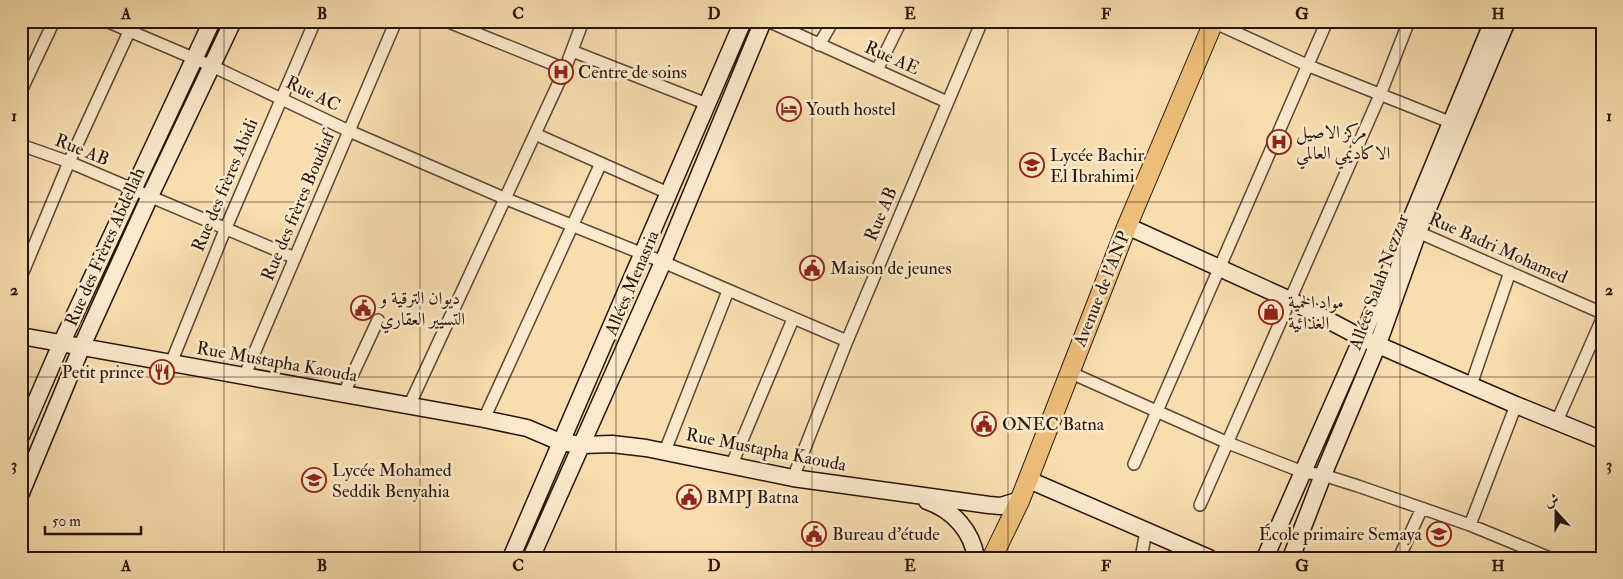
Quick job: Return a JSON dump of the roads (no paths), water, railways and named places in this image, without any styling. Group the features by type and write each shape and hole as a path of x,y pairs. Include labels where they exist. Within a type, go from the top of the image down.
{"main road":[{"name":"Rue des Frères Abdellah","path":"21,436 61,344 212,21"},
{"name":"Rue des Frères Abdellah","path":"21,493 82,346 150,196 233,21"},
{"path":"511,558 566,426 742,21"},
{"name":"Allées Menasria","path":"531,558 663,262 763,21"},
{"path":"1265,558 1362,338 1413,230 1452,123 1493,21"},
{"name":"Allées Salah Nezzar","path":"1291,558 1323,475 1378,344 1413,230 1508,21"},
{"name":"Avenue de l'ANP","path":"992,558 1020,500 1127,226 1214,22"},
{"path":"1127,226 1290,300 1362,338 1602,440"},
{"name":"Rue Mustapha Kaouda","path":"21,336 484,419 527,428 560,442 586,438"},
{"name":"Rue Mustapha Kaouda","path":"527,428 566,426 586,438 612,444 665,451 793,478 913,496"},
{"path":"1028,480 1208,558"},
{"path":"913,496 1001,506 1020,500"},
{"path":"913,496 940,506 956,518 970,539 976,558"}],"street":[{"path":"21,91 54,21"},
{"name":"Rue AC","path":"106,21 132,26 194,58 281,97 349,131 504,198 663,262 847,342"},
{"name":"Rue des frères Abidi","path":"171,363 281,97 315,21"},
{"name":"Rue des frères Boudiaf","path":"244,377 396,21"},
{"path":"446,21 470,25 565,69"},
{"path":"408,406 565,69 582,21"},
{"name":"Rue AE","path":"768,21 947,102"},
{"path":"819,45 833,21"},
{"path":"877,70 901,21"},
{"name":"Rue AB","path":"793,478 847,342 982,21"},
{"path":"1134,464 1327,21"},
{"path":"1200,505 1380,95 1410,21"},
{"path":"1214,22 1309,66 1452,123"},
{"path":"21,277 69,162 132,26"},
{"path":"572,51 707,104"},
{"path":"535,134 668,193"},
{"name":"Rue AB","path":"21,144 69,162 225,230 295,258"},
{"path":"484,419 601,163"},
{"name":"Rue Badri Mohamed","path":"1413,230 1602,313"},
{"path":"1472,385 1510,272"},
{"path":"665,451 728,291"},
{"path":"732,464 793,318"},
{"path":"1557,421 1602,319"},
{"path":"344,393 378,320"},
{"path":"1069,372 1158,410 1228,443 1303,472 1323,475 1470,525 1550,558"},
{"path":"1470,525 1516,405"},
{"path":"1399,558 1422,508"},
{"path":"1140,558 1146,531"}],"place":[{"name":"Centre de soins","path":"561,72"},
{"name":"Youth hostel","path":"789,109"},
{"name":"مركز الاصيل الاكاديمي العالمي","path":"1279,142"},
{"name":"Lycée Bachir El Ibrahimi","path":"1032,165"},
{"name":"Maison de jeunes","path":"812,268"},
{"name":"ديوان الترقية و التسيير العقاري","path":"363,308"},
{"name":"مواد الحمية الغذائية","path":"1271,312"},
{"name":"Petit prince","path":"162,372"},
{"name":"ONEC Batna","path":"984,424"},
{"name":"Lycée Mohamed Seddik Benyahia","path":"314,480"},
{"name":"BMPJ Batna","path":"689,497"},
{"name":"Bureau d'étude","path":"814,534"},
{"name":"École primaire Semaya","path":"1439,534"}]}
